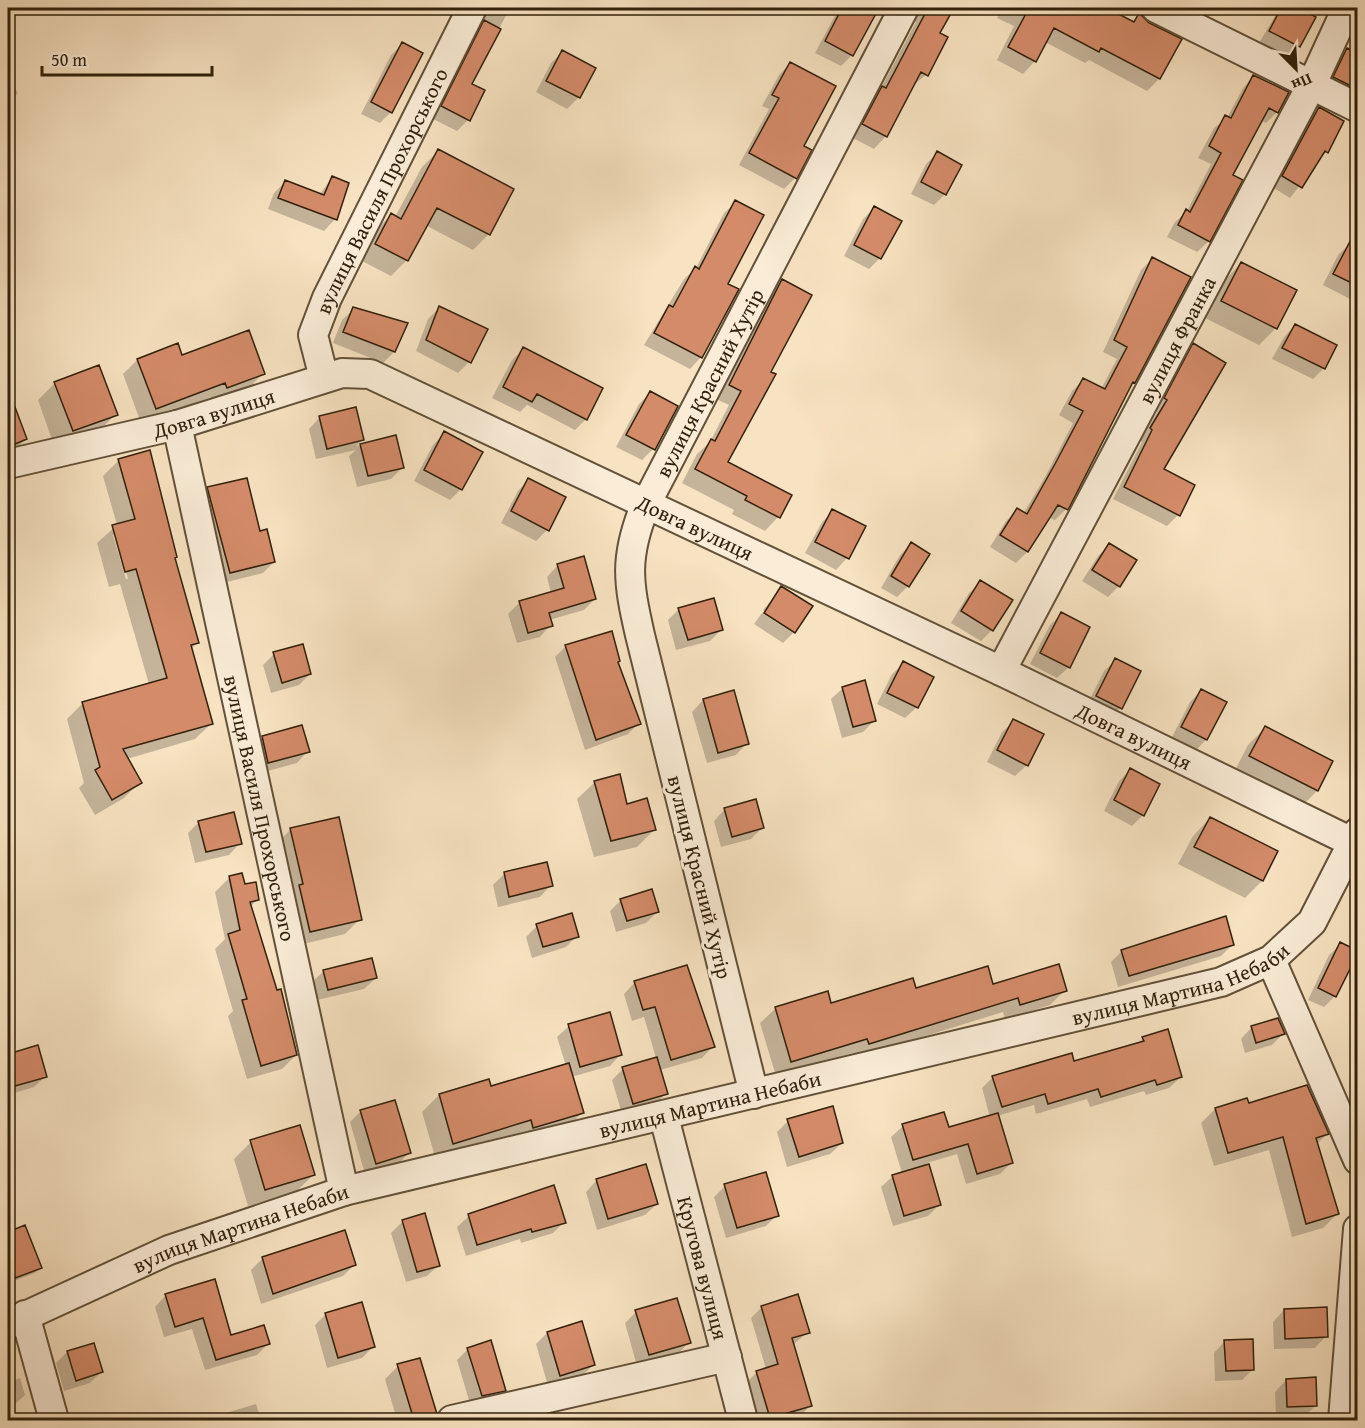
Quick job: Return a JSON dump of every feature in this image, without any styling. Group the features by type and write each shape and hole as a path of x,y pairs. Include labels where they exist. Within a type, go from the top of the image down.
{"street":[{"name":"вулиця Василя Прохорського","path":"324,378 313,335 327,298 472,8"},
{"name":"вулиця Красний Хутір","path":"754,1094 630,592 629,558 645,506 904,8"},
{"path":"1156,8 1358,108"},
{"name":"вулиця Франка","path":"1002,671 1311,86 1347,8"},
{"name":"Довга вулиця","path":"8,464 177,424 342,373 370,374 645,506 1002,671 1356,839"},
{"name":"вулиця Василя Прохорського","path":"177,424 344,1191"},
{"name":"вулиця Мартина Небаби","path":"16,1319 169,1250 344,1191 664,1117 1221,982 1271,960 1312,922 1356,839"},
{"path":"1271,960 1358,1160"},
{"name":"Кругова вулиця","path":"664,1117 743,1420"},
{"path":"1343,1420 1358,1229"},
{"path":"16,1319 54,1420"},
{"path":"452,1420 728,1358"}],"building":[{"path":"842,8 879,8 853,56 825,41"},
{"path":"928,8 954,8 940,33 948,37 928,76 921,72 887,137 862,124 882,86 886,88"},
{"path":"1029,8 1107,8 1134,22 1139,13 1149,23 1182,39 1160,79 1101,48 1099,52 1054,28 1036,62 1008,47"},
{"path":"1281,8 1299,8 1316,17 1300,47 1269,31"},
{"path":"484,20 501,29 472,84 485,90 470,121 441,106"},
{"path":"402,42 423,53 392,113 371,102"},
{"path":"1347,48 1358,53 1357,89 1333,77"},
{"path":"562,50 596,68 580,98 546,81"},
{"path":"790,62 836,86 804,146 812,150 797,179 749,153 779,98 772,95"},
{"path":"1253,75 1289,92 1278,113 1269,108 1233,175 1243,180 1210,242 1178,225 1186,209 1190,212 1221,153 1209,146 1225,115 1231,118"},
{"path":"1319,107 1344,121 1328,153 1325,151 1302,188 1282,176"},
{"path":"438,149 514,189 490,235 437,208 408,261 375,244 391,213 401,219"},
{"path":"937,151 962,165 946,195 921,182"},
{"path":"332,176 349,183 337,220 278,198 285,180 324,195"},
{"path":"735,200 764,215 728,284 739,289 702,358 654,333 669,305 673,307 695,266 699,269"},
{"path":"874,206 902,221 881,259 854,245"},
{"path":"1358,226 1358,286 1333,274"},
{"path":"1152,257 1191,277 1135,383 1133,382 1068,510 1058,505 1028,552 1000,535 1017,508 1027,514 1055,464 1083,411 1069,404 1083,378 1105,389 1127,347 1114,340"},
{"path":"1241,262 1297,290 1277,329 1221,301"},
{"path":"782,279 812,295 771,372 776,374 728,462 792,495 780,518 745,500 747,496 695,469 711,439 715,441 741,391 729,385"},
{"path":"439,306 488,329 471,363 426,340"},
{"path":"353,307 408,323 395,352 343,332"},
{"path":"1295,324 1337,345 1325,369 1282,348"},
{"path":"249,330 265,374 227,388 225,383 156,409 137,359 178,343 182,355"},
{"path":"1193,343 1226,363 1164,469 1195,485 1180,516 1124,487 1152,430 1150,428 1167,400 1164,398"},
{"path":"523,347 603,388 587,420 537,394 532,402 503,387"},
{"path":"99,365 118,415 73,431 54,382"},
{"path":"650,391 678,406 655,450 626,435"},
{"path":"8,392 27,439 8,447"},
{"path":"356,407 364,440 327,449 319,416"},
{"path":"444,431 483,452 462,490 424,470"},
{"path":"396,435 404,468 368,476 360,444"},
{"path":"150,450 177,557 175,558 199,643 191,645 213,724 123,749 142,783 112,800 95,770 100,767 82,702 167,678 136,569 125,572 112,525 135,519 118,459"},
{"path":"247,478 260,531 267,529 275,562 230,573 207,487"},
{"path":"528,478 566,497 549,531 511,511"},
{"path":"832,509 866,526 849,559 815,542"},
{"path":"911,542 930,554 909,587 891,576"},
{"path":"1109,543 1137,560 1120,587 1092,570"},
{"path":"584,556 596,599 549,613 553,626 528,633 519,601 564,588 557,564"},
{"path":"980,580 1013,600 993,631 961,611"},
{"path":"781,586 813,606 795,633 764,613"},
{"path":"714,598 723,630 688,640 678,608"},
{"path":"1061,612 1090,627 1070,668 1040,653"},
{"path":"612,631 620,661 618,662 641,724 596,740 565,645"},
{"path":"303,644 311,674 282,683 273,652"},
{"path":"1115,658 1141,671 1122,709 1096,696"},
{"path":"903,661 934,677 918,708 887,693"},
{"path":"865,680 876,721 853,727 842,687"},
{"path":"1201,689 1227,702 1207,740 1181,727"},
{"path":"734,690 749,744 718,753 703,699"},
{"path":"1013,719 1044,734 1028,766 997,750"},
{"path":"302,725 310,752 268,763 262,736"},
{"path":"1265,726 1333,761 1318,791 1249,756"},
{"path":"1130,768 1160,784 1144,816 1114,800"},
{"path":"620,774 627,804 647,798 656,830 611,841 594,781"},
{"path":"756,799 764,828 732,837 724,808"},
{"path":"234,812 242,844 206,852 198,821"},
{"path":"339,817 362,920 310,932 299,885 303,884 290,828"},
{"path":"1210,817 1278,851 1263,881 1194,847"},
{"path":"547,862 553,886 509,897 504,872"},
{"path":"242,873 245,884 256,882 259,900 250,902 277,990 281,989 297,1055 261,1066 242,1000 247,999 228,934 240,930 229,876"},
{"path":"652,889 659,912 627,921 620,899"},
{"path":"572,913 579,937 543,947 536,924"},
{"path":"1226,916 1234,945 1129,976 1121,950"},
{"path":"1340,942 1358,953 1336,997 1318,988"},
{"path":"372,958 377,978 328,990 323,970"},
{"path":"1059,964 1067,991 1020,1005 1018,998 869,1044 867,1039 791,1062 775,1007 828,991 831,1003 913,978 916,988 988,966 993,984"},
{"path":"687,965 715,1047 671,1060 655,1007 643,1010 634,981"},
{"path":"610,1012 622,1055 580,1067 568,1024"},
{"path":"1278,1018 1285,1034 1256,1043 1251,1026"},
{"path":"1168,1029 1182,1077 1157,1085 1155,1080 1101,1097 1098,1089 1048,1104 1045,1094 1002,1107 992,1076 1072,1053 1074,1061 1144,1041 1142,1037"},
{"path":"38,1045 47,1077 8,1088 8,1054"},
{"path":"657,1057 668,1094 633,1104 622,1067"},
{"path":"569,1063 584,1113 533,1128 531,1120 453,1144 439,1094 489,1079 491,1086"},
{"path":"1307,1085 1329,1134 1316,1138 1339,1214 1306,1224 1283,1137 1228,1153 1215,1108 1247,1098 1249,1103"},
{"path":"395,1100 411,1153 376,1164 360,1110"},
{"path":"833,1106 843,1143 799,1157 787,1119"},
{"path":"944,1112 949,1127 998,1113 1013,1163 977,1174 968,1144 913,1160 902,1124"},
{"path":"300,1125 315,1175 265,1190 250,1140"},
{"path":"646,1164 658,1204 608,1219 596,1179"},
{"path":"929,1164 941,1205 904,1216 892,1175"},
{"path":"766,1172 779,1216 737,1228 724,1184"},
{"path":"554,1185 566,1223 532,1232 531,1229 477,1245 468,1214"},
{"path":"425,1213 440,1266 417,1272 402,1220"},
{"path":"25,1225 42,1268 15,1278 8,1259 8,1232"},
{"path":"345,1230 356,1265 273,1294 262,1257"},
{"path":"215,1279 231,1335 264,1325 270,1344 216,1360 203,1318 175,1327 165,1294"},
{"path":"798,1294 810,1333 792,1338 812,1406 770,1418 756,1371 778,1364 761,1306"},
{"path":"677,1298 691,1343 649,1355 635,1310"},
{"path":"362,1302 375,1347 338,1358 325,1313"},
{"path":"1327,1307 1328,1337 1285,1339 1284,1309"},
{"path":"582,1321 595,1365 560,1376 547,1332"},
{"path":"1253,1339 1254,1370 1226,1371 1224,1340"},
{"path":"491,1340 506,1391 482,1396 467,1348"},
{"path":"94,1343 103,1372 76,1381 67,1351"},
{"path":"420,1358 437,1414 414,1420 397,1364"},
{"path":"1316,1377 1317,1406 1287,1407 1286,1379"}]}
